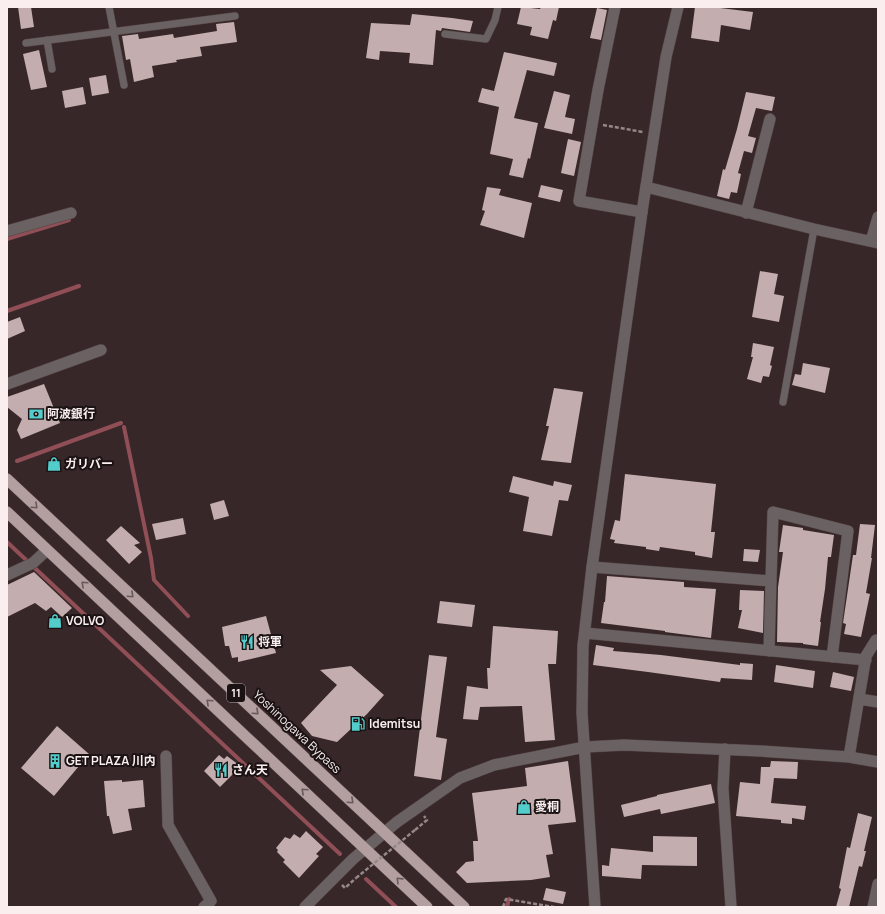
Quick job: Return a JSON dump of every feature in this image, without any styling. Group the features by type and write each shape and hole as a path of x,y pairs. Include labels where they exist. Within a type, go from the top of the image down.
{"highway":[{"name":"Yoshinogawa Bypass","path":"7,479 464,907"},
{"name":"11","path":"7,512 427,907"}],"street":[{"path":"615,7 592,124 579,201 642,212"},
{"path":"595,907 582,714 583,646 592,567 653,134 666,58 678,7"},
{"path":"746,213 770,119"},
{"path":"646,187 746,213 874,242 878,217"},
{"path":"7,231 71,213"},
{"path":"7,384 101,350"},
{"path":"769,651 773,512 848,531 832,657"},
{"path":"7,575 31,564 47,550"},
{"path":"592,567 771,582"},
{"path":"585,633 866,660"},
{"path":"849,757 866,656 876,640 878,640"},
{"path":"859,699 878,702"},
{"path":"305,907 353,859 385,832 460,778 494,765 585,747 624,745 849,757 878,762"},
{"path":"725,750 723,789 731,907"},
{"path":"166,756 168,825 211,901 204,907"},
{"path":"873,907 878,884"}],"lane":[{"path":"109,7 115,31 124,85"},
{"path":"445,34 486,39 495,20 498,7"},
{"path":"26,43 235,16"},
{"path":"47,40 52,69"},
{"path":"783,402 814,229"}],"path":[{"path":"592,124 653,134"},
{"path":"347,887 425,822"},
{"path":"503,907 506,899 554,907"}],"building":[{"path":"18,7 31,7 34,27 21,29"},
{"path":"521,7 540,9 541,7 559,7 556,21 553,20 548,39 530,35 532,27 517,24"},
{"path":"695,7 712,7 753,12 750,30 721,25 719,42 691,38"},
{"path":"597,8 607,10 601,40 590,38"},
{"path":"412,14 473,21 470,32 442,28 441,31 436,30 433,65 409,63 410,53 380,51 379,60 366,58 371,23 410,25"},
{"path":"234,22 237,42 200,47 202,56 152,66 154,77 134,82 130,59 126,60 122,36 138,34 139,39 173,34 174,38 217,31 216,24"},
{"path":"39,50 47,87 31,90 23,54"},
{"path":"504,52 557,63 554,76 527,70 514,118 538,123 530,159 528,158 523,178 509,175 513,159 490,154 499,107 478,102 482,88 494,91"},
{"path":"106,75 109,93 92,96 89,78"},
{"path":"83,87 86,104 65,108 62,91"},
{"path":"554,91 570,95 565,117 575,119 572,134 544,128"},
{"path":"746,92 775,97 772,111 756,108 748,136 756,138 752,153 744,151 738,173 741,174 737,193 731,192 729,199 717,196 723,169 725,170"},
{"path":"568,139 581,142 574,176 561,173"},
{"path":"541,185 563,190 560,202 538,197"},
{"path":"487,187 501,189 499,195 532,203 524,238 480,225 485,211 482,210"},
{"path":"760,271 778,274 774,294 784,296 779,322 752,317"},
{"path":"20,317 25,331 7,339 7,322"},
{"path":"753,343 774,347 769,377 763,376 761,383 747,379 753,357 751,357"},
{"path":"803,363 830,368 825,393 792,385 795,374 801,375"},
{"name":"阿波銀行","path":"44,384 60,423 21,439 17,430 22,419 7,407 7,397"},
{"path":"554,388 583,392 571,463 541,460 549,426 546,426"},
{"path":"625,474 716,484 711,532 715,532 712,558 695,555 695,552 660,547 659,551 646,549 646,547 614,543 615,540 610,539 615,520 620,521"},
{"path":"513,476 553,486 554,481 572,485 568,501 559,500 552,536 523,531 529,497 509,492"},
{"path":"224,500 229,516 214,520 210,504"},
{"path":"183,518 186,534 156,540 152,524"},
{"path":"860,524 875,525 872,558 866,593 870,594 861,637 844,634 846,624 843,623 853,555 856,555"},
{"path":"783,525 834,535 831,557 828,557 818,646 803,643 777,642 778,587 783,552 779,552"},
{"path":"121,526 140,543 134,545 142,552 129,564 106,540"},
{"path":"744,549 760,550 758,562 743,561"},
{"path":"34,572 72,608 62,617 51,607 46,611 35,603 7,617 7,585"},
{"path":"607,576 684,582 684,587 716,589 711,638 601,623 605,602"},
{"path":"740,590 764,591 763,633 738,628 742,610 739,610"},
{"path":"440,601 475,605 472,627 437,623"},
{"path":"266,616 276,653 238,662 238,657 232,658 229,646 225,646 222,627"},
{"path":"493,626 558,631 556,664 548,664 555,740 525,742 522,706 480,707 478,720 463,719 467,686 488,689 487,668 490,668"},
{"path":"596,645 614,648 613,651 661,655 740,665 740,663 753,664 752,680 721,678 720,682 593,665"},
{"path":"429,655 447,657 436,737 447,739 441,780 414,776"},
{"path":"776,665 815,671 813,688 774,682"},
{"path":"351,666 384,695 367,714 337,742 312,736 301,723 337,685 320,670"},
{"path":"833,672 854,677 851,691 830,687"},
{"name":"GET PLAZA 川内","path":"57,726 89,754 54,796 21,768"},
{"name":"さん天","path":"219,755 224,759 227,756 239,765 237,770 220,787 204,771"},
{"path":"568,761 576,822 548,825 553,854 546,855 550,877 531,880 467,883 456,872 466,862 474,861 473,841 478,841 472,793 527,786 525,768"},
{"path":"771,761 798,762 797,779 774,778 771,803 806,806 804,820 792,818 792,824 781,823 781,820 736,816 740,782 760,784 761,767 770,767"},
{"path":"122,780 122,782 143,780 145,807 128,809 132,830 113,834 109,816 107,816 104,781"},
{"path":"711,784 715,803 661,814 660,809 624,817 621,805 657,795"},
{"path":"858,813 872,817 864,851 866,851 862,867 859,866 849,907 836,907 841,889 839,888 847,847 850,848"},
{"path":"306,831 323,847 316,854 319,856 299,878 283,862 285,860 277,852 278,850 276,848 285,837 290,839 294,834 300,838"},
{"path":"653,836 697,837 697,866 642,865 641,879 602,876 602,865 609,866 611,848 653,852"},
{"path":"546,888 566,892 563,904 543,900"}],"waterway":[{"path":"7,239 69,220"},
{"path":"7,311 79,286"},
{"path":"17,461 121,423"},
{"path":"124,427 151,558 154,580 188,616"},
{"path":"7,542 340,854"},
{"path":"366,879 396,907"},
{"path":"507,907 509,899"}],"place":[{"name":"阿波銀行","path":"36,414"},
{"name":"ガリバー","path":"54,464"},
{"name":"VOLVO","path":"55,621"},
{"name":"将軍","path":"247,642"},
{"name":"Idemitsu","path":"358,724"},
{"name":"GET PLAZA 川内","path":"55,761"},
{"name":"さん天","path":"221,770"},
{"name":"愛桐","path":"524,807"}]}
